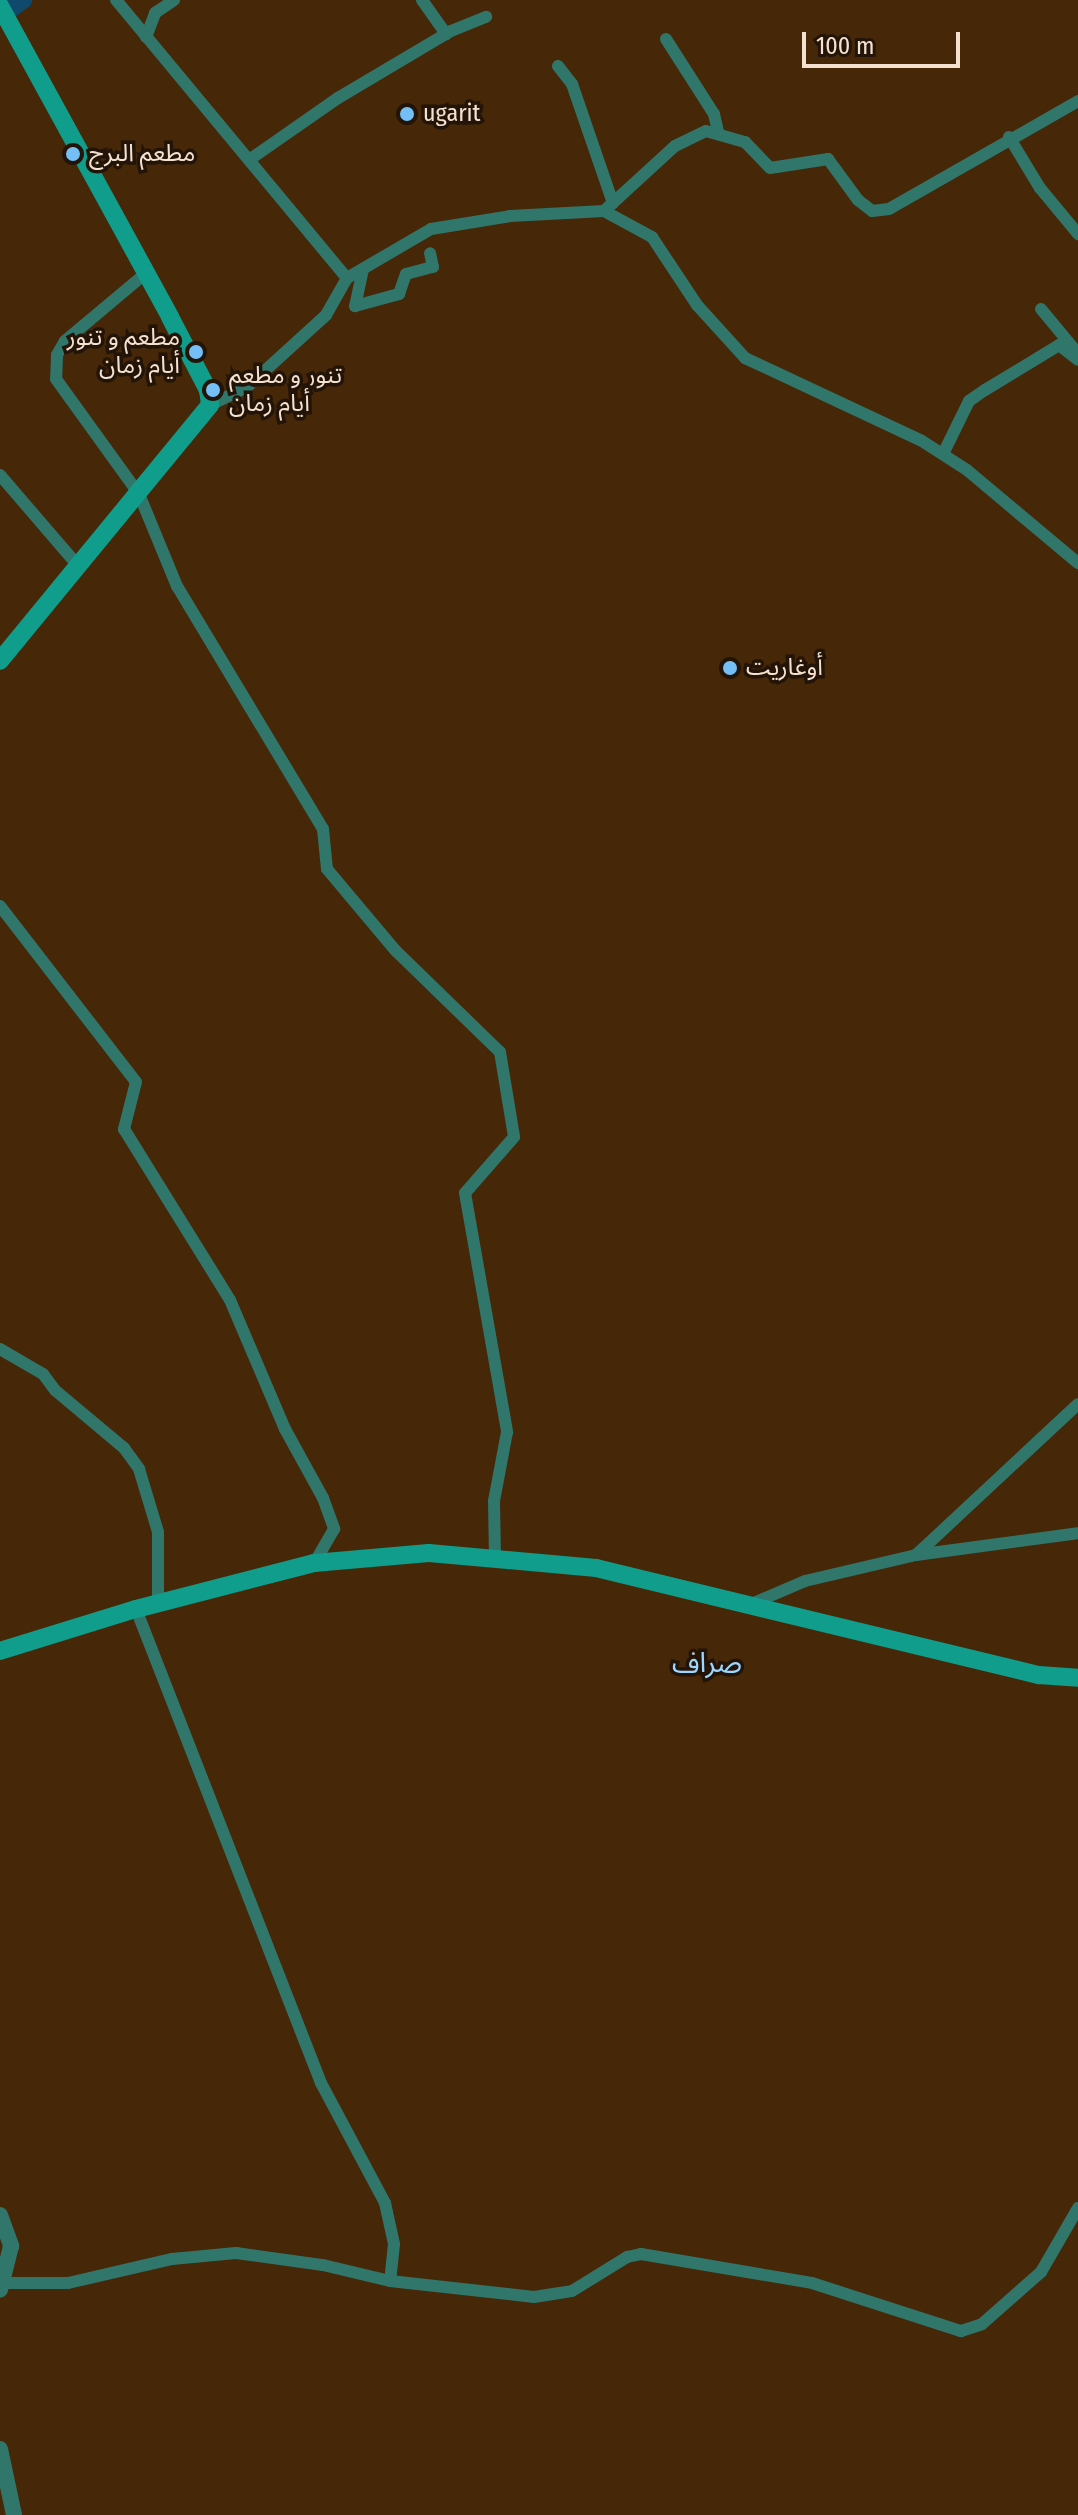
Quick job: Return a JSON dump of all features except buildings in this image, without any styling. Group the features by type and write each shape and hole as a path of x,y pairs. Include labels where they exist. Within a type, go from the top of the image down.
{"main road":[{"path":"0,6 208,390 210,405 2,658"},
{"path":"0,1651 136,1609 314,1563 429,1553 495,1556 596,1568 1039,1675 1078,1678"}],"street":[{"path":"116,0 347,278"},
{"path":"146,37 155,13 174,0"},
{"path":"422,0 446,34"},
{"path":"249,160 281,132 446,34 486,17"},
{"path":"666,39 714,114 718,132"},
{"path":"558,66 572,84 609,207 652,237 697,305 745,358 943,454 1078,563"},
{"path":"210,405 247,387 326,315 347,278 431,229 510,216 609,207 675,146 706,131 745,142 770,168 828,159 872,211 889,209 1009,137 1078,101"},
{"path":"1009,137 1040,188 1078,234"},
{"path":"363,269 355,306 399,294 406,274 433,267 430,253"},
{"path":"146,273 65,341 57,355 56,379 139,494 177,586 323,829 327,869 395,950 500,1052 514,1137 465,1193 507,1432 494,1501 495,1556"},
{"path":"1041,309 1078,354"},
{"path":"1050,321 1051,335 1078,360"},
{"path":"943,454 969,401 1059,345"},
{"path":"0,475 79,567"},
{"path":"0,906 136,1082 124,1129 230,1300 285,1429 323,1498 334,1529 314,1563"},
{"path":"0,1349 43,1374 56,1391 124,1448 139,1469 158,1532 158,1603"},
{"path":"916,1555 1078,1404"},
{"path":"746,1606 805,1581 916,1555 1078,1533"},
{"path":"136,1609 321,2083 385,2203 394,2244 390,2281"},
{"path":"0,2215 11,2246 2,2286 68,2283 172,2259 236,2253 323,2265 390,2281 534,2297 592,2282 627,2257 674,2256 812,2283 961,2331 991,2318 1041,2272 1078,2208"},
{"path":"0,2449 14,2515"}],"waterway":[{"path":"12,8 23,0"}],"place":[{"name":"ugarit","path":"407,114"},
{"name":"مطعم البرج","path":"73,154"},
{"name":"مطعم و تنور أيام زمان","path":"196,352"},
{"name":"تنور و مطعم أيام زمان","path":"213,390"},
{"name":"أوغاريت","path":"730,668"}],"district":[{"name":"صراف","path":"707,1663"}]}
